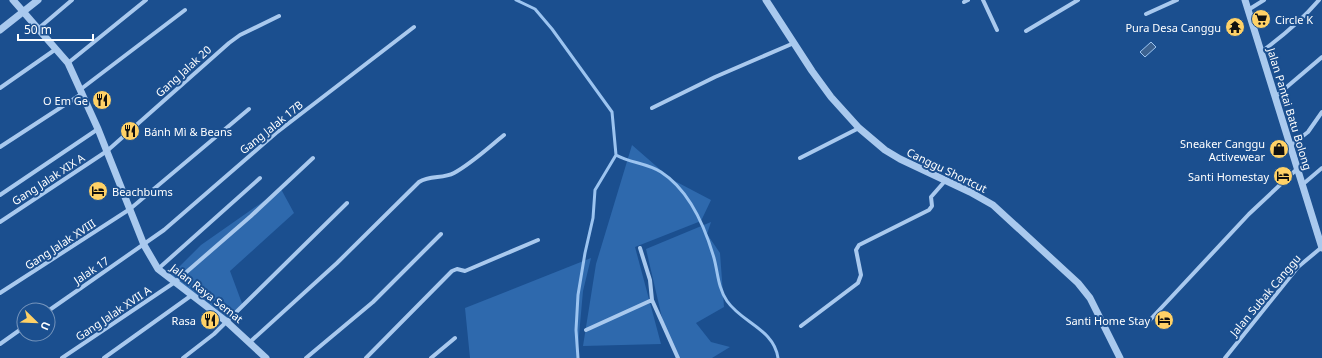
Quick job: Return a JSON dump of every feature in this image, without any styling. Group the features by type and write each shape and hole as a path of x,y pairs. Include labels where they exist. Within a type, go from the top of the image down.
{"street":[{"name":"Jalan Raya Semat","path":"13,0 68,63 98,129 144,245 158,269 227,322 266,358"},
{"path":"0,30 38,0"},
{"path":"39,28 72,0"},
{"path":"68,63 146,0"},
{"name":"Canggu Shortcut","path":"766,0 831,97 859,128 885,150 900,159 970,192 993,205 1078,284 1090,298 1120,358"},
{"path":"983,0 997,30"},
{"path":"1026,31 1078,0"},
{"path":"1146,14 1177,0"},
{"name":"Jalan Pantai Batu Bolong","path":"1245,0 1302,185 1319,228 1322,248"},
{"path":"1248,10 1264,0"},
{"path":"1261,52 1291,30 1319,0"},
{"path":"0,147 82,91 185,10"},
{"name":"Gang Jalak 20","path":"107,151 229,43 240,35 279,16"},
{"name":"Gang Jalak 17B","path":"144,245 164,230 276,133 414,27"},
{"path":"652,108 715,77 794,43"},
{"path":"0,88 56,49"},
{"path":"1275,98 1322,57"},
{"name":"Gang Jalak XVIII","path":"0,293 130,209 250,109"},
{"path":"1290,146 1308,132 1322,112"},
{"path":"800,158 859,128"},
{"path":"0,195 98,129"},
{"path":"250,342 354,246 419,182 425,179 441,178 456,172 504,135"},
{"name":"Gang Jalak XIX A","path":"0,222 107,151"},
{"name":"Gang Jalak XVII A","path":"62,358 175,282 251,216 313,158"},
{"path":"1302,185 1322,168"},
{"path":"1148,321 1249,214 1297,169"},
{"path":"158,269 260,178"},
{"path":"801,326 858,283 861,275 856,250 859,245 930,210 932,206 931,197 945,181"},
{"path":"183,358 227,322 347,203"},
{"path":"306,358 372,302 441,234"},
{"path":"366,358 452,271 457,269 465,271 538,240"},
{"name":"Jalak 17","path":"56,306 144,245"},
{"path":"640,248 650,280 652,300 678,358"},
{"name":"Jalan Subak Canggu","path":"1225,358 1298,267 1322,248"},
{"path":"104,358 192,295"},
{"path":"586,330 652,300"},
{"path":"0,344 16,333"},
{"path":"431,358 455,338"}],"shaded area":[{"path":"1151,42 1156,47 1145,57 1140,52"},
{"path":"632,145 671,179 711,200 701,221 635,247 661,344 583,346 596,264"},
{"path":"281,189 294,213 230,271 243,306 230,321 169,277 201,245"},
{"path":"711,222 707,234 720,253 724,307 696,323 711,342 730,347 712,358 676,358 663,322 646,249"},
{"path":"591,258 583,291 577,358 470,358 465,308"}],"waterway":[{"path":"516,0 535,9 552,29 612,112 616,155 595,190 593,218 578,295 576,330 578,358"},
{"path":"616,155 661,172 671,180 688,199 706,234 724,296 733,309 764,333 775,348 778,358"}],"place":[{"name":"Circle K","path":"1261,19"},
{"name":"Pura Desa Canggu","path":"1235,27"},
{"name":"O Em Ge","path":"102,100"},
{"name":"Bánh Mì & Beans","path":"130,131"},
{"name":"Sneaker Canggu Activewear","path":"1279,149"},
{"name":"Santi Homestay","path":"1283,176"},
{"name":"Beachbums","path":"98,191"},
{"name":"Rasa","path":"210,320"},
{"name":"Santi Home Stay","path":"1164,320"}]}
